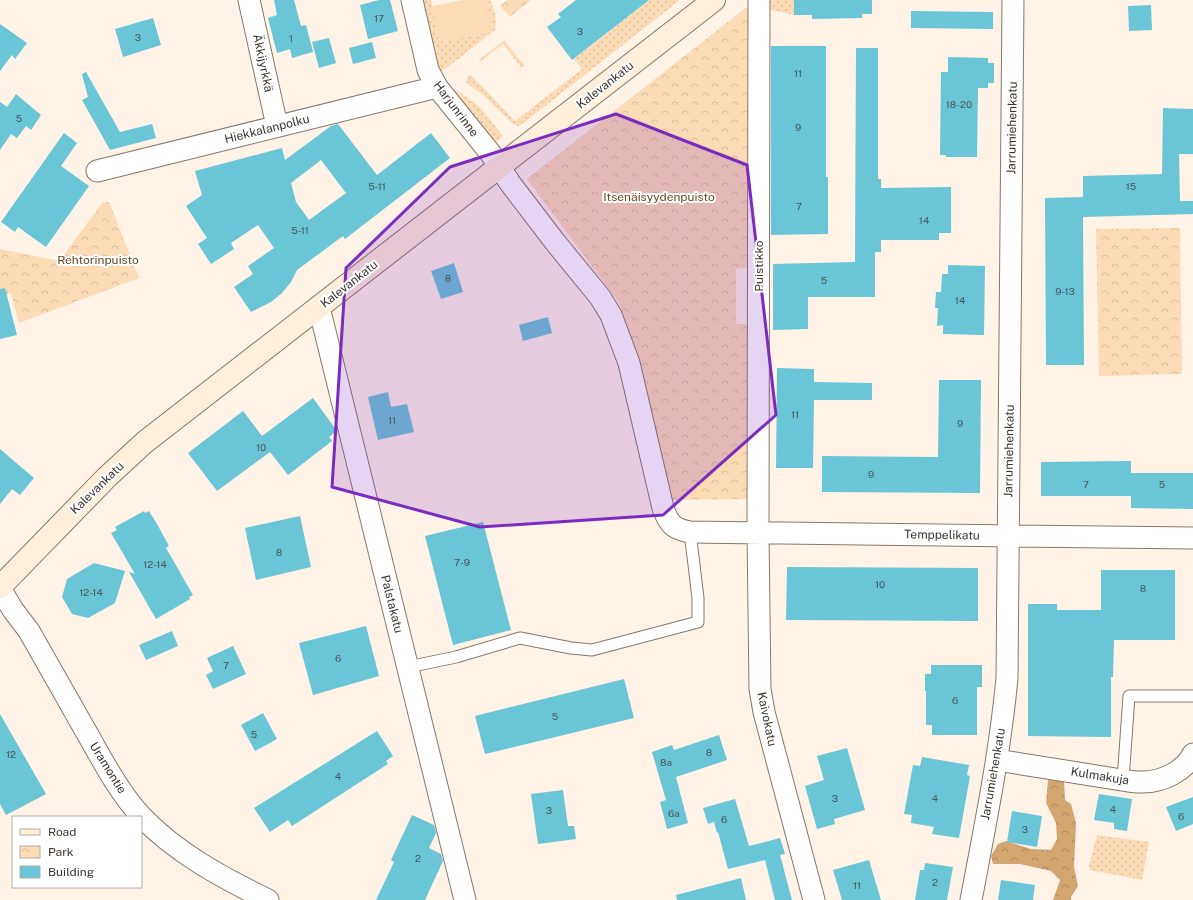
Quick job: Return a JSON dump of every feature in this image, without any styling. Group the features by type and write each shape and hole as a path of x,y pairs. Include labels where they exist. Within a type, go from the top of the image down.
{"street":[{"name":"Äkkijyrkkä","path":"249,0 277,126"},
{"name":"Harjunrinne","path":"412,0 428,70 437,87 500,167"},
{"name":"Kalevankatu","path":"0,588 108,477 145,442 714,0"},
{"name":"Puistikko","path":"758,533 759,0"},
{"name":"Jarrumiehenkatu","path":"971,900 997,760 1007,678 1013,0"},
{"name":"Hiekkalanpolku","path":"97,171 437,87"},
{"path":"500,167 510,183 555,242 600,297 611,315 628,363 663,508 672,525 680,530 690,532"},
{"name":"Palstakatu","path":"319,307 465,900"},
{"name":"Temppelikatu","path":"690,532 1193,538"},
{"name":"Kaivokatu","path":"758,533 760,689 814,900"},
{"name":"Uramontie","path":"0,588 13,610 29,632 112,778 141,816"},
{"name":"Kulmakuja","path":"997,760 1123,780 1145,782 1159,780 1180,770 1190,760 1193,754"},
{"name":"Uramontie","path":"142,817 161,835 190,857 238,886 268,900"}],"lane":[{"path":"408,667 456,657 520,638 571,648 592,650 698,622 698,598 690,532"},
{"path":"1123,780 1129,696 1193,696"}],"highlighted area":[{"path":"616,114 747,165 776,415 663,515 480,527 332,487 346,268 450,167"}],"green space":[{"path":"418,0 431,0 439,42 493,31 487,0 490,0 492,3 496,18 495,30 439,73"},
{"path":"464,0 487,0 493,31 439,42 432,6"},
{"path":"507,0 531,0 510,17 500,6"},
{"path":"649,0 680,0 521,125 517,126 513,124 482,94 466,83 470,74 515,121 582,69 574,59"},
{"name":"Itsenäisyydenpuisto","path":"756,0 755,267 736,269 736,324 754,324 754,499 669,500 642,370 618,301 527,179"},
{"path":"767,0 794,0 794,15 767,9"},
{"path":"504,40 524,65 521,67 503,44 480,62 479,60"},
{"path":"455,90 480,107 502,135 500,140 495,143 453,92"},
{"name":"Rehtorinpuisto","path":"103,202 109,202 139,278 19,323 11,293 0,296 0,249 59,261"},
{"path":"1180,228 1182,374 1099,376 1096,229"},
{"path":"1048,780 1064,781 1065,800 1071,804 1076,823 1074,867 1078,886 1071,897 1071,900 1053,900 1060,880 1051,871 1020,864 993,864 991,856 998,844 1006,841 1031,849 1051,850 1057,839 1056,823 1046,803"},
{"path":"1097,835 1149,842 1142,880 1090,870 1089,865"}],"building":[{"path":"274,0 294,0 301,26 306,25 313,52 292,58 290,49 277,53 268,18 277,15"},
{"path":"379,0 390,0 398,31 368,39 360,5"},
{"path":"576,0 649,0 572,60 547,27 561,17 558,14"},
{"path":"794,0 872,0 872,14 862,14 862,18 812,19 812,15 794,15"},
{"path":"1151,5 1152,30 1129,31 1128,6"},
{"path":"911,11 993,12 993,29 911,28"},
{"path":"153,18 161,45 123,57 115,29"},
{"path":"0,24 27,43 15,59 12,55 0,71"},
{"path":"329,38 336,63 319,68 312,42"},
{"path":"372,42 376,58 353,64 349,48"},
{"path":"771,46 826,46 826,177 828,177 828,234 771,235"},
{"path":"856,48 878,48 878,179 881,179 881,188 951,187 951,233 939,233 939,240 881,240 881,252 875,252 875,297 808,297 808,329 773,330 773,264 855,262"},
{"path":"948,57 988,58 988,63 994,63 994,83 988,83 988,88 978,88 977,157 946,157 946,155 940,155 941,72 948,72"},
{"path":"86,72 120,132 152,124 156,138 110,150 82,100 88,97 82,74"},
{"path":"16,94 41,115 31,130 26,126 17,138 11,134 0,150 0,102 7,107"},
{"path":"1163,108 1193,109 1193,154 1179,154 1180,201 1193,201 1193,214 1083,217 1084,365 1046,365 1045,198 1083,197 1083,176 1162,174"},
{"path":"338,124 377,175 431,133 450,158 345,239 343,236 297,270 291,282 282,293 271,302 251,312 234,287 253,274 248,266 274,248 258,225 231,243 234,249 211,264 198,244 207,238 186,206 202,195 195,171 282,148 285,160 331,126","holes":["321,160 346,193 309,220 296,202 291,183"]},
{"path":"64,133 77,143 61,166 89,186 46,247 18,227 15,232 1,222"},
{"path":"454,263 463,292 441,299 431,271"},
{"path":"948,265 985,266 984,335 943,334 943,325 937,326 938,308 935,308 936,292 941,292 942,274 948,274"},
{"path":"5,288 17,335 0,339 0,289"},
{"path":"548,317 552,333 523,341 519,325"},
{"path":"777,368 814,369 814,382 872,383 872,400 814,400 813,468 776,468"},
{"path":"939,380 981,380 980,493 822,492 822,456 938,457"},
{"path":"388,392 391,407 407,404 414,432 378,440 368,397"},
{"path":"313,398 337,431 329,437 332,441 288,475 270,452 217,491 188,453 243,411 262,436"},
{"path":"0,449 34,478 20,495 12,489 0,504"},
{"path":"1131,461 1131,473 1193,473 1193,509 1131,508 1131,496 1041,496 1041,462"},
{"path":"144,511 145,513 149,511 157,524 169,546 166,548 193,595 189,597 190,599 156,619 129,572 135,574 111,533 117,530 115,527"},
{"path":"300,516 311,567 256,580 245,528"},
{"path":"483,522 511,630 453,645 425,536"},
{"path":"94,563 125,571 115,603 88,618 72,614 62,597 67,579"},
{"path":"787,567 978,568 978,621 786,620"},
{"path":"1101,570 1175,570 1175,640 1114,640 1113,677 1111,677 1111,737 1028,736 1028,604 1057,604 1057,610 1101,610"},
{"path":"366,626 379,676 313,695 299,643"},
{"path":"172,631 178,646 146,660 139,645"},
{"path":"233,646 246,674 213,689 206,675 213,671 207,658"},
{"path":"931,665 982,665 982,687 977,687 977,735 932,735 932,725 926,725 925,691 925,674 931,674"},
{"path":"624,679 634,718 485,754 475,716"},
{"path":"263,713 277,739 255,751 241,725"},
{"path":"0,714 46,794 6,815 0,804"},
{"path":"377,731 393,756 386,761 388,764 292,826 288,820 270,832 254,808"},
{"path":"719,735 727,760 676,777 688,823 667,829 660,802 666,800 652,752 672,745 674,750"},
{"path":"847,748 865,810 834,819 835,824 817,829 805,786 824,780 817,756"},
{"path":"922,757 969,765 967,775 970,776 959,838 932,834 934,827 911,823 912,815 904,814 913,765 920,766"},
{"path":"563,790 568,826 574,826 576,839 538,844 531,794"},
{"path":"1099,794 1132,799 1127,831 1114,829 1114,823 1094,820"},
{"path":"1193,797 1193,824 1176,831 1166,807"},
{"path":"735,799 749,846 780,838 785,854 780,855 792,900 775,900 765,860 728,869 714,822 708,824 703,808"},
{"path":"1012,811 1042,816 1037,847 1007,842"},
{"path":"412,815 434,825 436,833 429,848 441,854 443,861 425,900 376,900 394,862 391,860"},
{"path":"869,860 881,900 842,900 833,870"},
{"path":"925,863 953,867 947,900 915,900 920,870 924,870"},
{"path":"741,878 746,900 677,900 676,895"},
{"path":"1001,880 1035,885 1033,900 998,900"}]}
